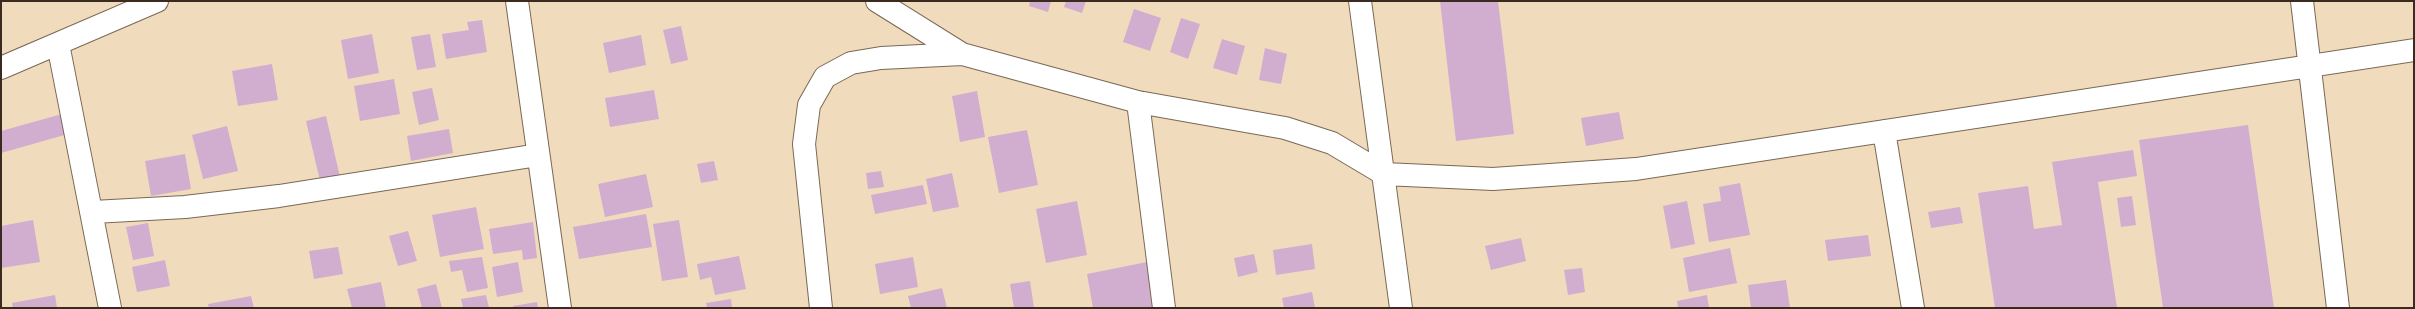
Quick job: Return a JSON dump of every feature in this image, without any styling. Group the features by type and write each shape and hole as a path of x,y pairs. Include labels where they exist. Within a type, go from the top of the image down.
{"street":[{"path":"1,68 157,1"},
{"path":"517,1 560,308"},
{"path":"877,1 962,54 1138,102 1285,128 1332,143 1384,174 1492,179 1636,169 2311,64 2414,50"},
{"path":"1360,1 1401,308"},
{"path":"2302,1 2311,64 2338,308"},
{"path":"58,44 93,212 110,308"},
{"path":"821,308 804,144 809,105 825,77 851,63 881,58 962,54"},
{"path":"1138,102 1164,308"},
{"path":"1884,131 1913,308"},
{"path":"93,212 185,207 279,196 538,155"}],"building":[{"path":"1030,1 1051,1 1048,12 1029,6"},
{"path":"1066,1 1086,1 1082,13 1064,7"},
{"path":"1440,1 1498,1 1514,134 1456,141"},
{"path":"1134,9 1161,18 1150,51 1123,42"},
{"path":"1181,18 1200,24 1188,59 1170,52"},
{"path":"482,20 487,52 446,59 442,34 469,30 467,22"},
{"path":"681,26 688,60 671,64 663,30"},
{"path":"372,34 379,73 348,79 341,40"},
{"path":"430,34 436,67 417,70 411,37"},
{"path":"641,35 646,65 609,73 603,43"},
{"path":"1222,39 1245,46 1237,75 1213,68"},
{"path":"1265,48 1287,54 1281,84 1259,80"},
{"path":"272,64 278,100 238,106 232,71"},
{"path":"394,79 400,114 360,121 354,86"},
{"path":"432,88 439,120 419,125 412,92"},
{"path":"654,90 659,119 610,127 605,98"},
{"path":"977,91 985,137 960,142 952,96"},
{"path":"1619,112 1624,139 1586,146 1581,118"},
{"path":"62,114 68,134 1,153 1,131"},
{"path":"326,116 340,177 320,181 306,121"},
{"path":"2248,125 2274,308 2163,308 2139,140"},
{"path":"227,126 238,171 203,179 192,135"},
{"path":"449,129 453,153 411,161 407,136"},
{"path":"1027,130 1038,185 999,193 988,137"},
{"path":"2133,150 2137,176 2098,182 2117,308 1995,308 1978,193 2028,186 2034,229 2062,225 2052,162"},
{"path":"185,154 191,189 151,196 145,161"},
{"path":"714,161 718,180 701,183 697,164"},
{"path":"881,171 884,187 868,189 866,173"},
{"path":"952,173 959,207 933,212 926,179"},
{"path":"646,174 653,207 605,217 598,184"},
{"path":"1740,183 1750,235 1709,242 1703,204 1721,201 1719,187"},
{"path":"923,185 927,204 875,214 871,195"},
{"path":"2132,196 2136,225 2121,227 2117,198"},
{"path":"1077,201 1087,255 1046,263 1036,209"},
{"path":"1687,201 1695,244 1671,249 1663,206"},
{"path":"476,207 484,249 440,257 432,215"},
{"path":"1960,207 1963,223 1931,228 1928,212"},
{"path":"646,214 652,247 579,259 573,227"},
{"path":"33,220 40,262 1,268 1,226"},
{"path":"679,220 688,277 662,281 653,224"},
{"path":"533,222 537,258 523,260 522,250 493,254 489,229"},
{"path":"148,223 154,256 133,260 126,227"},
{"path":"408,231 417,261 398,266 389,236"},
{"path":"1868,235 1871,256 1828,261 1825,240"},
{"path":"1521,238 1526,261 1491,270 1485,246"},
{"path":"1312,244 1315,269 1276,275 1273,250"},
{"path":"338,247 343,274 314,279 309,251"},
{"path":"1730,248 1737,283 1689,292 1683,258"},
{"path":"1254,254 1258,272 1238,277 1234,258"},
{"path":"739,256 746,289 715,295 711,277 700,280 697,264"},
{"path":"482,257 488,288 467,292 462,270 451,272 449,261"},
{"path":"913,257 918,287 880,294 875,264"},
{"path":"165,260 170,286 137,292 132,267"},
{"path":"1152,261 1161,308 1093,308 1087,274"},
{"path":"518,262 523,292 497,297 492,267"},
{"path":"1582,268 1585,292 1568,295 1564,270"},
{"path":"1786,280 1790,308 1751,308 1748,285"},
{"path":"1030,281 1034,308 1014,308 1010,284"},
{"path":"381,282 386,308 352,308 347,289"},
{"path":"436,284 442,308 422,308 417,289"},
{"path":"942,288 947,308 911,308 908,296"},
{"path":"1312,292 1315,308 1284,308 1282,298"},
{"path":"55,295 57,308 13,308 12,303"},
{"path":"486,295 489,308 463,308 461,299"},
{"path":"1707,295 1709,308 1678,308 1677,301"},
{"path":"251,296 254,308 209,308 208,304"},
{"path":"731,299 732,308 707,308 706,303"},
{"path":"537,302 538,308 514,308 513,306"}]}
